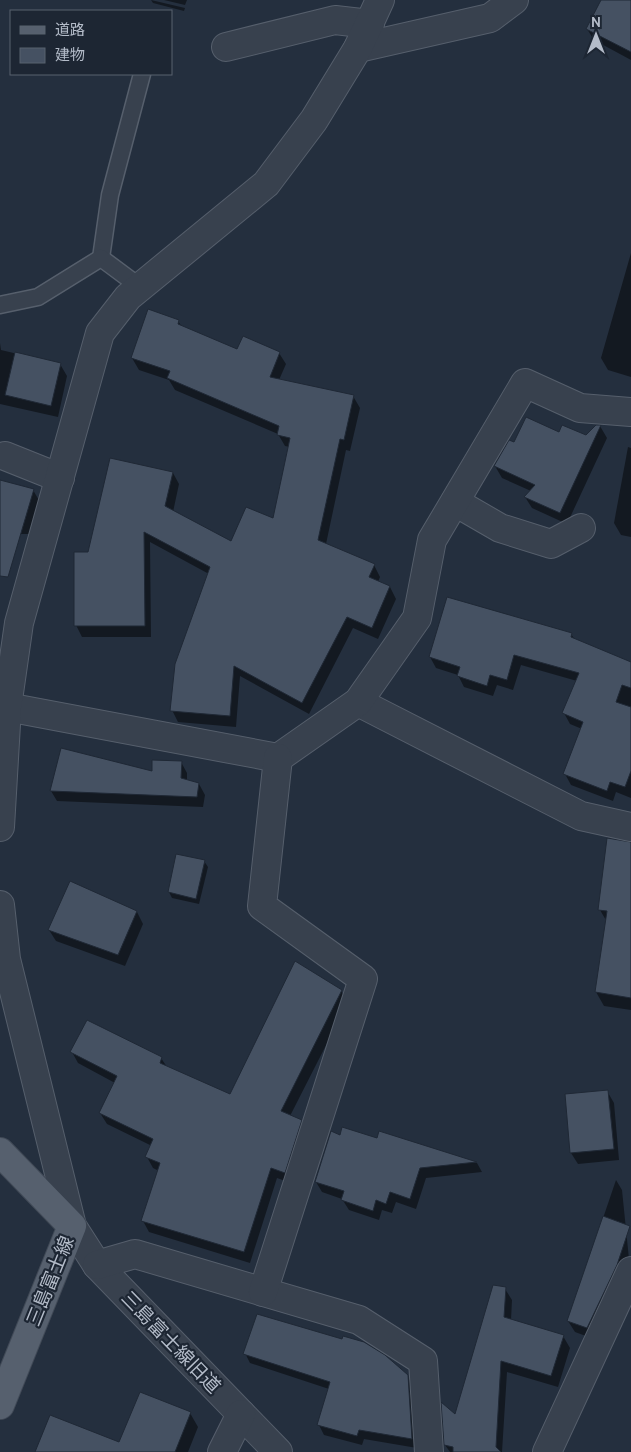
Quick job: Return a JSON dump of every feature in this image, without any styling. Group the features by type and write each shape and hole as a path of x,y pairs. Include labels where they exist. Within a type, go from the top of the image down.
{"main road":[{"name":"三島富士線","path":"0,1152 72,1226 0,1405"}],"street":[{"path":"226,47 335,20 369,24 490,18 514,0"},
{"path":"0,827 3,706 20,623 100,333 128,296 266,184 314,120 369,24"},
{"path":"3,706 278,758 358,702 417,618 432,540 525,384 580,408 631,412"},
{"path":"5,456 60,478"},
{"path":"455,502 500,528 551,544 582,528"},
{"path":"358,702 581,816 631,827"},
{"path":"263,1292 363,979 262,906 278,758"},
{"name":"三島富士線旧道","path":"0,905 6,959 72,1226 97,1265 278,1452"},
{"path":"97,1265 135,1254 359,1320 423,1361 429,1452"},
{"path":"547,1452 631,1271"},
{"path":"222,1452 241,1414"}],"lane":[{"path":"101,258 110,195 142,75"},
{"path":"101,258 140,287"},
{"path":"0,305 38,296 101,258"}],"building":[{"path":"601,0 631,0 631,52 586,29"},
{"path":"148,309 179,320 178,324 237,349 243,336 280,352 270,377 354,395 344,440 340,439 318,540 375,564 369,577 390,586 372,628 347,617 302,703 234,666 230,716 170,711 175,664 210,567 144,532 145,626 74,626 74,552 88,552 110,458 173,472 165,506 231,541 246,507 273,518 290,438 277,435 279,426 167,378 170,371 131,358"},
{"path":"15,352 61,363 51,406 5,395"},
{"path":"526,417 559,432 562,425 586,435 596,425 601,425 560,513 524,497 535,485 494,466 509,440 514,442"},
{"path":"0,480 34,489 8,577 0,576"},
{"path":"447,597 572,633 571,637 631,662 631,688 622,685 616,702 631,707 631,771 625,787 610,782 607,791 563,774 583,722 562,713 579,673 514,655 507,680 490,675 487,686 457,676 460,667 429,657"},
{"path":"61,748 152,771 152,760 182,761 181,778 199,783 197,797 50,791"},
{"path":"607,838 631,842 631,998 595,992 607,911 598,910"},
{"path":"176,854 205,860 196,899 168,892"},
{"path":"70,881 137,911 118,955 48,930"},
{"path":"295,961 342,990 281,1111 302,1120 285,1173 271,1168 244,1252 141,1221 160,1163 145,1157 153,1139 99,1113 117,1076 70,1052 87,1020 162,1057 160,1063 230,1094"},
{"path":"608,1090 614,1149 570,1153 565,1094"},
{"path":"342,1127 377,1138 379,1131 477,1162 420,1168 410,1199 390,1192 386,1204 376,1200 373,1211 341,1200 344,1191 315,1182 331,1131 340,1135"},
{"path":"603,1216 630,1226 617,1265 587,1328 567,1321"},
{"path":"493,1285 506,1287 504,1317 564,1335 551,1376 501,1361 496,1447 501,1452 453,1452 453,1447 444,1445 441,1402 455,1414"},
{"path":"257,1314 342,1339 343,1336 364,1342 385,1355 408,1375 412,1439 359,1430 357,1436 317,1425 330,1382 243,1354"},
{"path":"140,1392 191,1412 175,1452 35,1452 50,1415 119,1442"}]}
